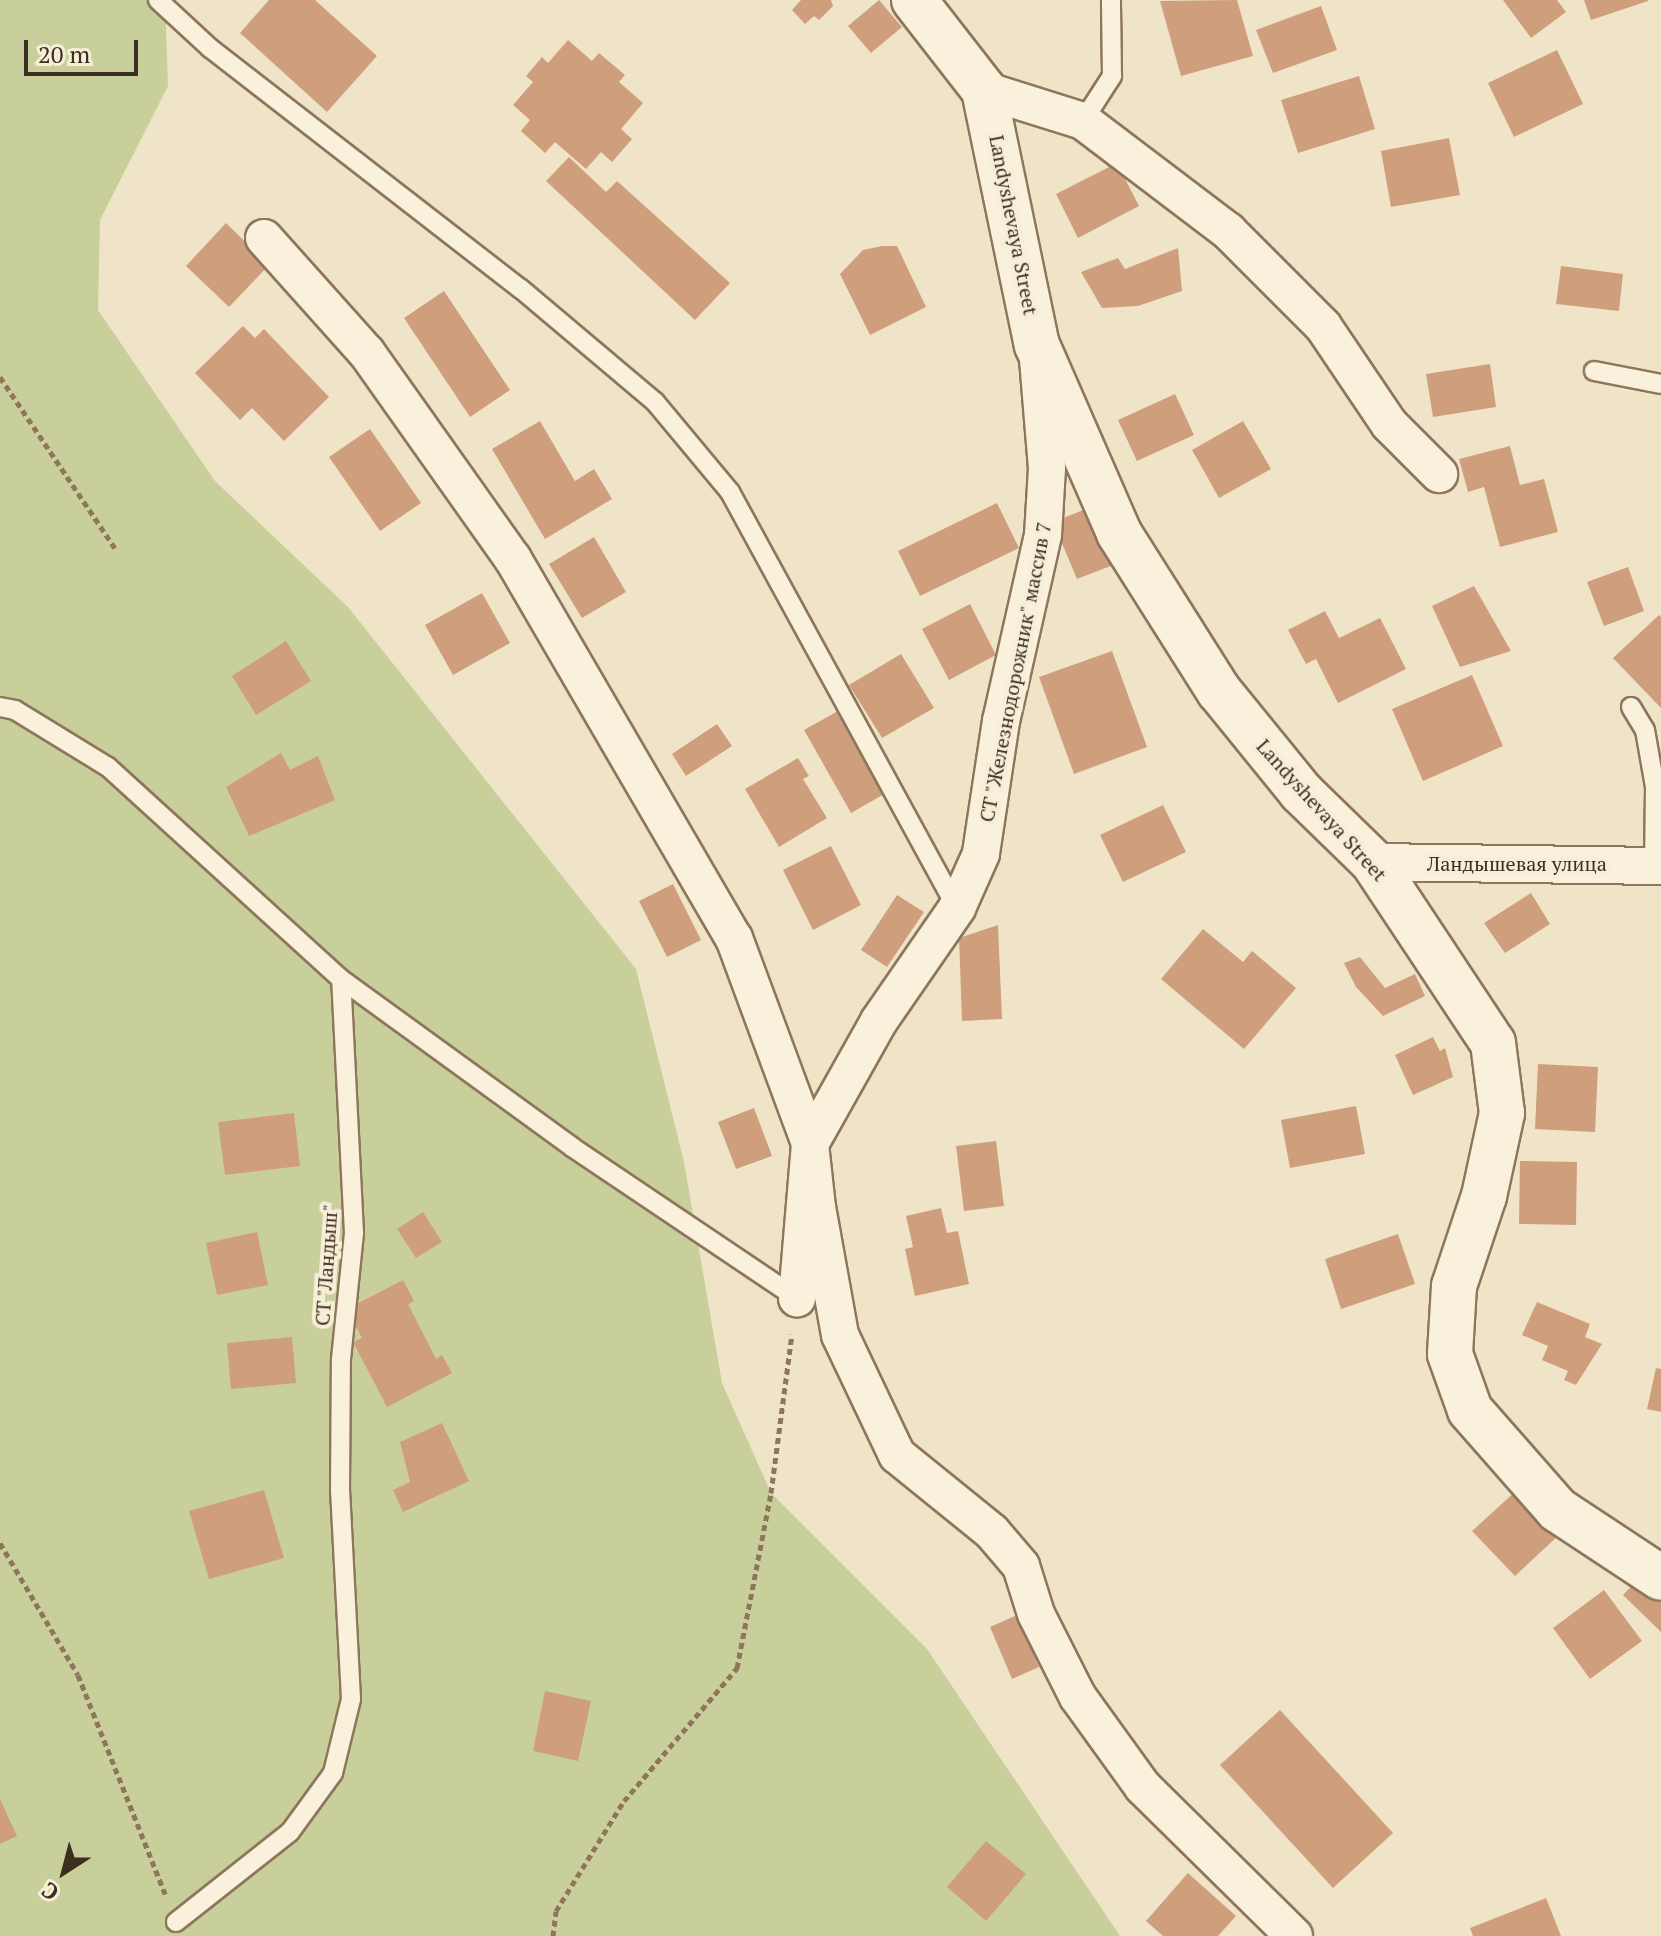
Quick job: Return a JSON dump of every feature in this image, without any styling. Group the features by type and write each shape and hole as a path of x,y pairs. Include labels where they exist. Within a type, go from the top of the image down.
{"street":[{"name":"Landyshevaya Street","path":"914,0 984,90 1037,345 1119,533 1219,691 1301,792 1373,862 1493,1043 1502,1113 1453,1300 1450,1354 1470,1410 1558,1510 1661,1578"},
{"path":"984,90 1083,121 1228,231 1323,326 1389,424 1439,474"},
{"path":"264,238 367,353 513,559 734,938 810,1144 840,1335 897,1455 992,1532 1021,1566 1036,1614 1078,1697 1143,1787 1294,1936"},
{"name":"СТ \"Железнодорожник\" массив 7","path":"810,1144 879,1021 957,908 981,854 1001,721 1043,535 1047,468 1037,345"},
{"name":"Ландышевая улица","path":"1373,862 1658,865"},
{"path":"797,1298 810,1144"}],"lane":[{"path":"158,0 210,48 521,289 655,402 730,492 957,908"},
{"path":"1083,121 1112,76 1111,0"},
{"path":"1594,371 1661,384"},
{"path":"0,707 15,710 108,767 341,979 572,1147 797,1298"},
{"path":"1631,707 1645,730 1655,787 1658,865"},
{"name":"СТ \"Ландыш\"","path":"176,1922 290,1832 333,1773 351,1699 340,1477 341,1359 354,1233 341,979"}],"path":[{"path":"0,377 117,551"},
{"path":"553,1936 556,1911 624,1801 737,1668 771,1493 797,1298"},
{"path":"0,1543 78,1675 176,1922"}],"green space":[{"path":"0,0 165,0 168,86 100,220 98,310 215,481 348,607 636,969 684,1162 722,1383 771,1493 927,1649 1120,1936 0,1936"}],"building":[{"path":"269,0 315,0 377,56 327,112 240,33"},
{"path":"801,0 831,0 833,6 819,20 814,16 805,24 792,10"},
{"path":"879,0 902,27 871,53 848,26"},
{"path":"1237,0 1253,56 1181,76 1160,1"},
{"path":"1503,0 1557,0 1566,12 1531,38"},
{"path":"1584,0 1648,0 1648,1 1591,20"},
{"path":"1321,6 1337,50 1273,73 1256,30"},
{"path":"568,40 592,61 599,53 625,75 619,82 643,103 621,129 632,139 612,162 601,152 586,169 555,142 545,153 521,131 530,120 513,105 533,82 526,76 542,57 548,63"},
{"path":"1557,50 1583,104 1514,137 1488,83"},
{"path":"1359,76 1375,129 1298,153 1281,100"},
{"path":"1449,138 1460,195 1391,207 1381,151"},
{"path":"569,157 606,192 617,181 730,283 695,320 546,181"},
{"path":"1117,163 1139,206 1078,238 1056,194"},
{"path":"226,223 269,265 229,307 186,266"},
{"path":"897,246 926,307 870,335 840,274 863,250"},
{"path":"1178,248 1182,291 1138,306 1102,308 1081,272 1118,258 1125,269"},
{"path":"1561,266 1623,274 1619,311 1556,304"},
{"path":"444,291 510,390 470,417 404,318"},
{"path":"243,326 255,338 264,329 329,397 284,441 252,408 240,420 195,373"},
{"path":"1490,364 1496,407 1433,417 1426,374"},
{"path":"1175,394 1194,435 1137,461 1118,420"},
{"path":"540,421 575,481 594,469 612,499 545,539 492,449"},
{"path":"1243,421 1271,469 1219,498 1192,450"},
{"path":"370,429 421,503 380,531 329,457"},
{"path":"1510,446 1520,485 1544,479 1558,532 1500,547 1484,487 1468,492 1459,459"},
{"path":"997,503 1019,548 920,596 898,551"},
{"path":"1091,507 1116,564 1077,579 1053,522"},
{"path":"594,537 626,592 582,618 549,564"},
{"path":"1628,567 1644,611 1604,626 1587,582"},
{"path":"1474,586 1511,651 1460,667 1432,606"},
{"path":"482,593 510,643 453,675 425,625"},
{"path":"970,604 996,655 949,680 922,629"},
{"path":"1325,611 1339,638 1380,618 1406,669 1338,703 1316,659 1306,664 1288,630"},
{"path":"1659,615 1661,617 1661,708 1613,658"},
{"path":"286,641 311,681 256,715 232,676"},
{"path":"1112,651 1147,747 1074,774 1039,677"},
{"path":"901,654 934,708 882,738 849,685"},
{"path":"1472,675 1503,746 1423,781 1392,709"},
{"path":"845,707 893,789 851,813 804,730"},
{"path":"717,724 732,746 686,776 672,754"},
{"path":"281,753 290,770 318,756 335,800 249,836 226,787"},
{"path":"798,758 809,776 803,779 827,818 779,847 745,789"},
{"path":"1163,805 1186,852 1123,882 1100,835"},
{"path":"831,846 861,905 813,930 783,870"},
{"path":"673,884 701,940 667,957 639,901"},
{"path":"1531,893 1550,924 1505,953 1484,923"},
{"path":"897,895 924,912 887,967 861,950"},
{"path":"998,925 1002,1019 962,1021 959,938"},
{"path":"1203,929 1243,962 1252,951 1296,988 1244,1049 1161,979"},
{"path":"1360,957 1385,988 1415,974 1425,996 1383,1016 1356,987 1344,963"},
{"path":"1433,1037 1440,1051 1445,1048 1453,1077 1413,1095 1395,1055"},
{"path":"1538,1064 1598,1067 1595,1132 1535,1129"},
{"path":"1356,1106 1365,1154 1290,1168 1281,1120"},
{"path":"754,1108 772,1156 736,1169 718,1122"},
{"path":"294,1113 300,1166 225,1175 218,1122"},
{"path":"996,1141 1004,1206 964,1211 956,1146"},
{"path":"1520,1161 1577,1162 1576,1225 1519,1224"},
{"path":"941,1208 947,1233 958,1231 969,1284 915,1296 905,1249 913,1247 906,1216"},
{"path":"423,1212 442,1242 416,1258 397,1229"},
{"path":"257,1232 268,1285 217,1295 206,1243"},
{"path":"1398,1234 1415,1284 1341,1309 1325,1259"},
{"path":"403,1280 414,1301 408,1304 436,1359 442,1355 452,1373 387,1407 353,1342 362,1338 347,1309"},
{"path":"1537,1302 1590,1324 1585,1337 1602,1344 1576,1385 1564,1380 1568,1371 1542,1360 1548,1346 1522,1335"},
{"path":"292,1337 296,1383 231,1389 227,1343"},
{"path":"1656,1368 1661,1369 1661,1412 1647,1409"},
{"path":"442,1423 469,1481 403,1512 393,1490 410,1482 400,1442"},
{"path":"264,1490 284,1558 209,1579 189,1511"},
{"path":"1517,1490 1559,1535 1515,1576 1472,1531"},
{"path":"1641,1576 1661,1595 1661,1632 1623,1595"},
{"path":"1604,1590 1642,1641 1590,1679 1553,1628"},
{"path":"1017,1615 1039,1667 1012,1679 990,1627"},
{"path":"545,1691 591,1701 578,1761 533,1751"},
{"path":"1280,1710 1393,1833 1333,1888 1220,1765"},
{"path":"0,1799 17,1836 0,1844"},
{"path":"986,1841 1026,1874 986,1921 947,1887"},
{"path":"1188,1873 1236,1916 1218,1936 1163,1936 1146,1921"},
{"path":"1546,1898 1561,1936 1473,1936 1470,1928"}]}
